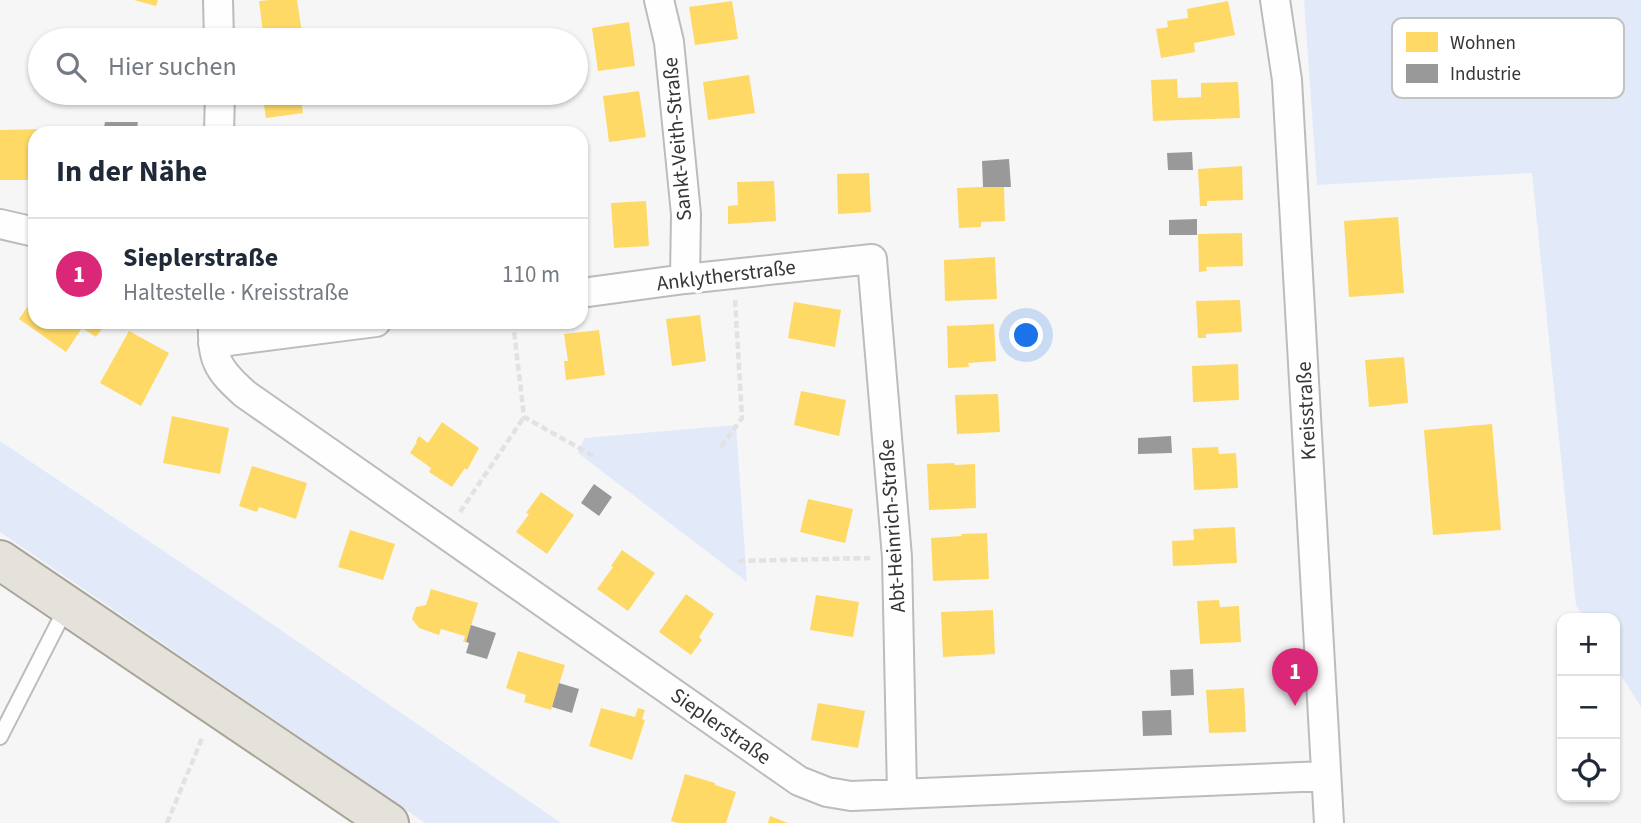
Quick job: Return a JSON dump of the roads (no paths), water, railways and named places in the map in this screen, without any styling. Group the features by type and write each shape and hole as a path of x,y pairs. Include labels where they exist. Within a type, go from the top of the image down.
{"main road":[{"path":"0,559 388,823"}],"street":[{"path":"218,0 219,28"},
{"name":"Sankt-Veith-Straße","path":"659,0 669,42 686,214 684,279"},
{"name":"Kreisstraße","path":"1275,0 1287,80 1329,823"},
{"path":"219,126 220,105"},
{"path":"0,225 28,231"},
{"name":"Anklytherstraße","path":"588,292 872,258"},
{"name":"Abt-Heinrich-Straße","path":"872,258 897,557 902,793"},
{"path":"214,342 319,329"},
{"name":"Sieplerstraße","path":"214,342 226,376 245,394 799,781 827,792 850,796 1326,776"}],"lane":[{"path":"0,737 68,605"}],"place":[{"name":"Sieplerstraße","path":"1295,706"}]}
